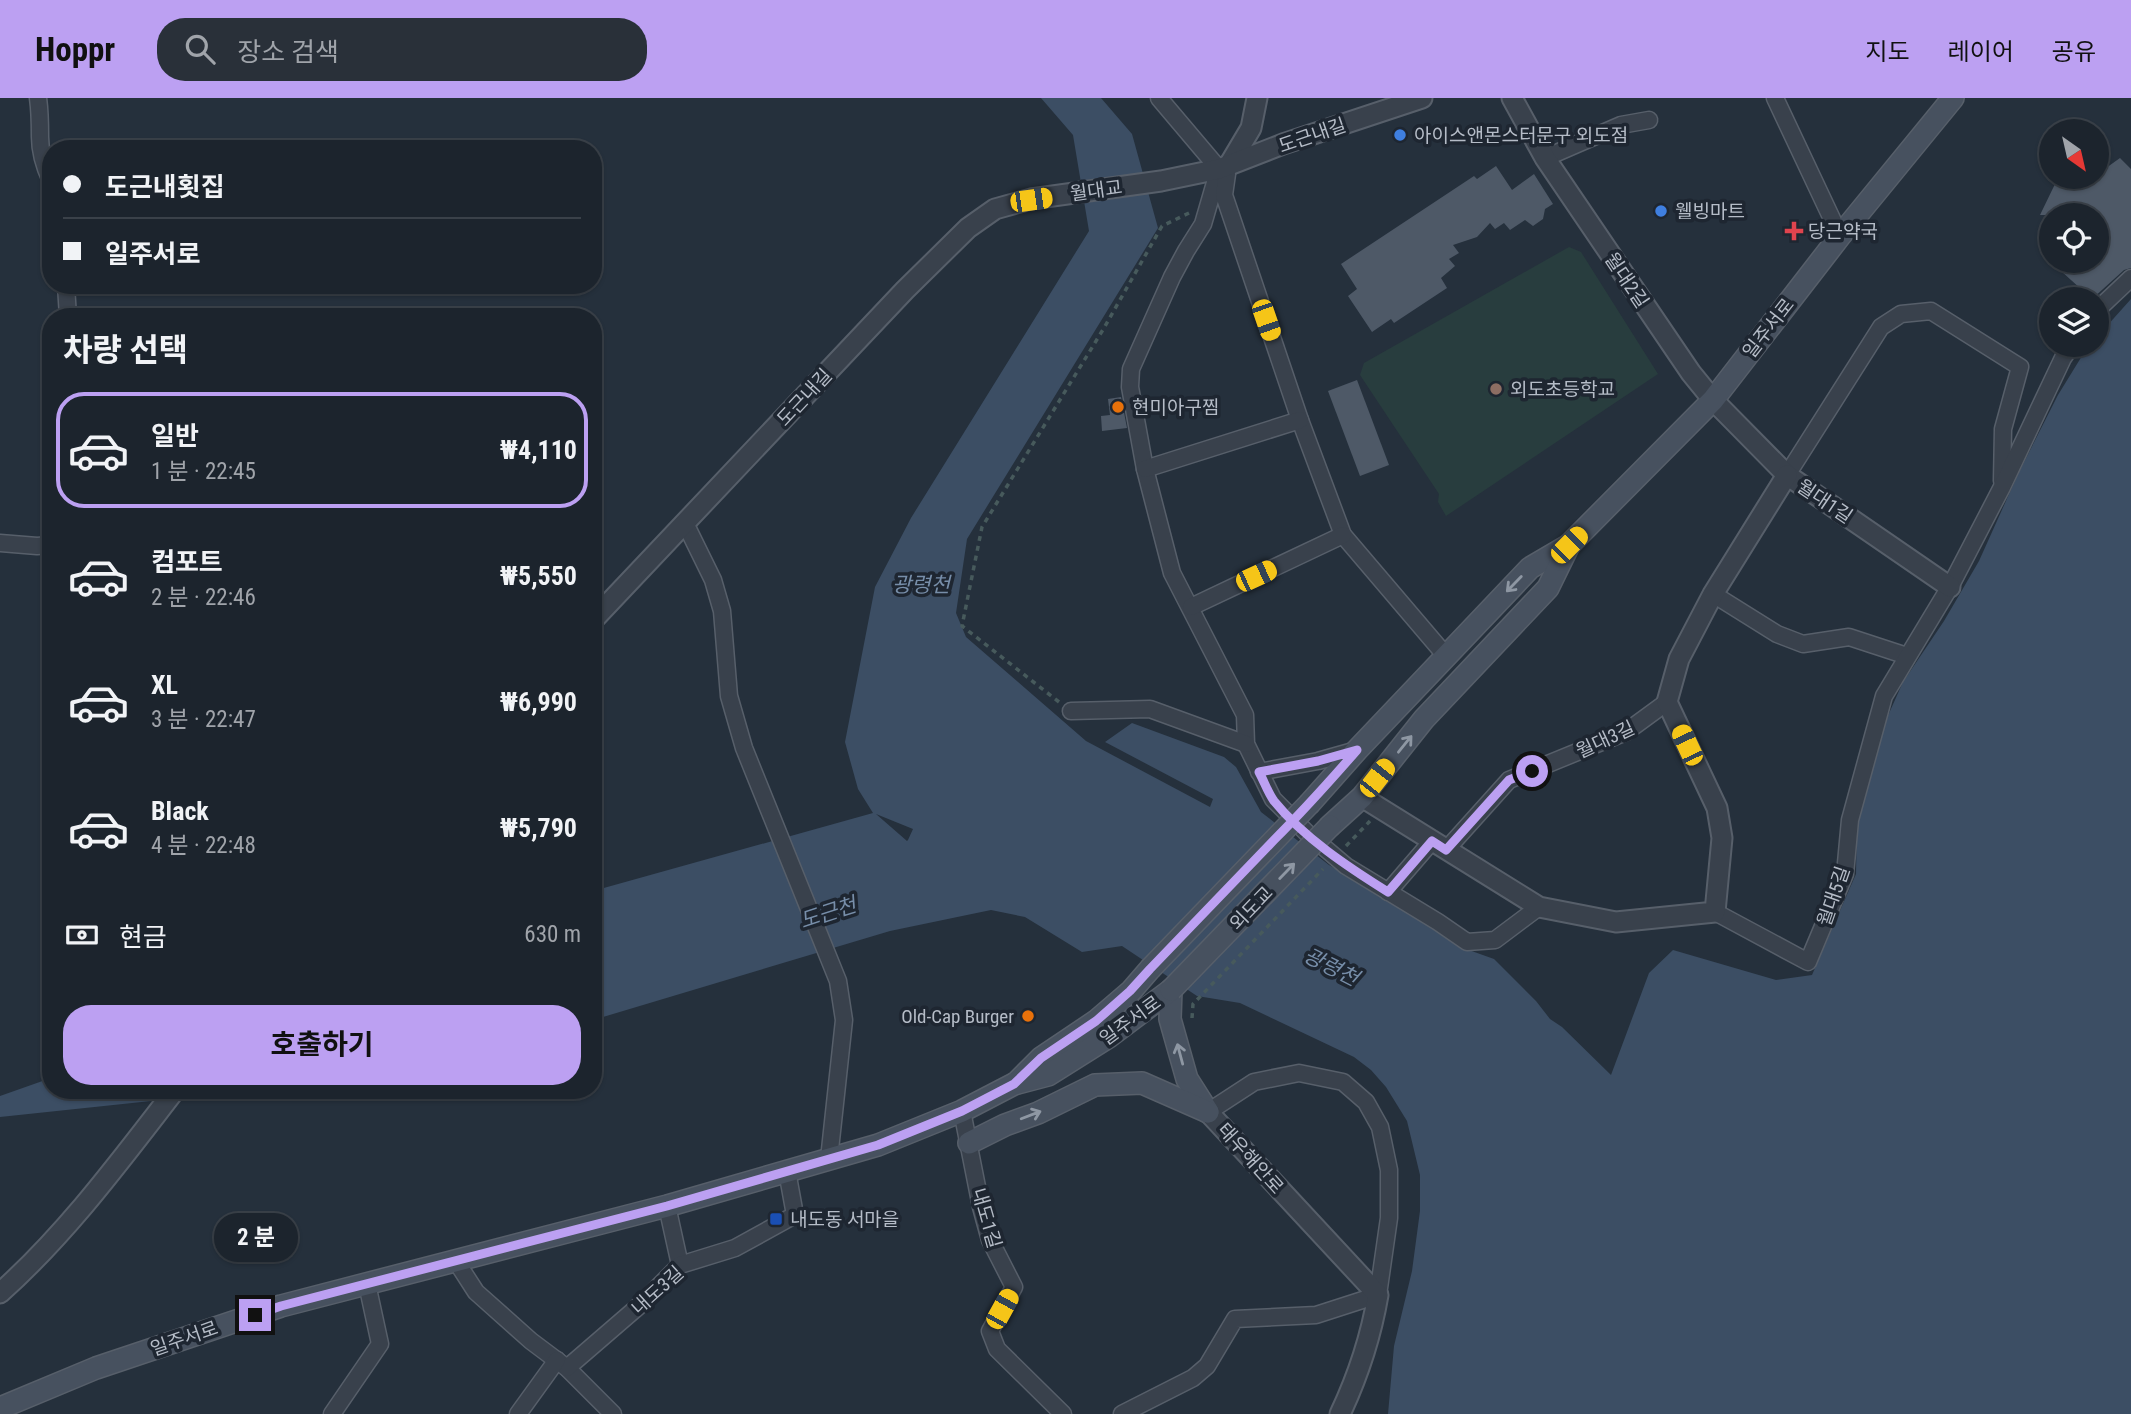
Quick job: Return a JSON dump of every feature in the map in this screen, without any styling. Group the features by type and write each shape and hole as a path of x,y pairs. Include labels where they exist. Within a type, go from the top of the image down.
{"main road":[{"name":"일주서로","path":"1310,803 1530,568 1569,545 1713,400 1840,236 1953,98"},
{"name":"일주서로","path":"1330,826 1362,797 1424,719 1548,587 1569,545"},
{"name":"외도교","path":"1150,969 1310,803"},
{"name":"외도교","path":"1171,990 1330,826"},
{"name":"일주서로","path":"1014,1084 1041,1058 1096,1021 1150,969"},
{"name":"일주서로","path":"0,1408 96,1368 281,1306 667,1206 878,1145 962,1111 1014,1084 1048,1075 1110,1036 1171,990"},
{"path":"1171,990 1170,1020 1187,1079 1208,1112"},
{"path":"969,1143 1095,1085 1142,1083 1208,1112"}],"street":[{"path":"38,98 42,150"},
{"path":"1159,98 1224,167 1223,195 1300,420 1343,535 1446,656"},
{"path":"1257,98 1251,128 1224,167 1203,224 1177,269 1131,369 1130,387 1145,469 1172,573 1245,715 1246,744 1273,799 1307,833 1346,866 1467,942 1496,940 1539,907"},
{"name":"도근내길","path":"1161,181 1224,167 1283,144 1422,98"},
{"name":"월대2길","path":"1512,98 1545,158 1690,373 1713,400"},
{"path":"1775,98 1840,236"},
{"path":"1545,158 1621,125 1649,120"},
{"name":"월대교","path":"1031,200 1161,181"},
{"name":"도근내길","path":"602,611 905,290 968,228 995,209 1031,200"},
{"path":"2109,299 2131,278"},
{"path":"1362,797 1539,907 1616,922 1715,912 1721,838 1717,808 1667,702 1679,659 1713,594 1881,327 1902,314 1931,311 2020,367 2003,429 2001,487"},
{"name":"월대5길","path":"1715,912 1808,962 1845,874 1850,820 1884,696 1950,587 2064,357"},
{"name":"월대1길","path":"1713,400 1787,475 1950,587"},
{"path":"1145,469 1300,420"},
{"path":"685,523 713,580 722,611 729,696 744,748 838,981 844,1020 829,1159"},
{"path":"1191,607 1343,535"},
{"path":"0,543 42,546"},
{"path":"1713,594 1777,634 1803,644 1849,637 1907,656"},
{"name":"월대3길","path":"1388,892 1509,780 1626,732 1667,702"},
{"path":"1072,711 1150,709 1246,744"},
{"path":"1259,772 1318,761 1357,750"},
{"name":"태우해안로","path":"1340,1414 1372,1329 1378,1295 1389,1218 1389,1170 1380,1127 1366,1102 1343,1082 1299,1073 1254,1082 1208,1112 1378,1295"},
{"path":"0,1293 84,1206 168,1099"},
{"name":"내도1길","path":"962,1111 990,1240 1014,1287 990,1331 998,1349 1063,1414"},
{"name":"내도3길","path":"518,1414 562,1364 640,1305 680,1265 735,1248 795,1214 787,1171"},
{"path":"667,1206 680,1265"},
{"path":"456,1261 476,1292 531,1341 562,1364 613,1414"},
{"path":"332,1414 380,1344 367,1284"},
{"path":"1122,1414 1193,1378 1207,1366 1236,1319 1316,1315 1378,1295"}],"path":[{"path":"1072,711 962,626 982,527 1163,226 1210,203"},
{"path":"1193,1004 1323,870"}],"green space":[{"path":"1569,247 1581,252 1658,374 1446,516 1438,502 1439,494 1360,375 1364,363"}],"water":[{"path":"1041,98 1101,98 1132,134 1158,228 967,539 956,613 966,637 1086,741 1210,807 1213,799 1105,742 1132,723 1224,757 1236,767 1261,812 1329,865 1387,898 1466,949 1494,959 1550,1019 1562,1027 1611,1075 1649,973 1673,950 1776,980 1812,975 1856,874 1857,822 1886,720 1903,682 1944,621 1979,561 2019,472 2058,395 2081,357 2109,357 2109,324 2131,299 2131,1414 1388,1414 1394,1346 1412,1271 1420,1211 1420,1175 1407,1121 1386,1087 1371,1070 1354,1057 1240,1003 1197,996 1122,946 1082,952 1025,917 991,910 890,931 602,1017 602,888 873,813 858,789 845,742 875,587 911,518 1089,231 1073,135","holes":["876,814 913,829 907,841"]},
{"path":"42,1081 42,1099 170,1099 0,1117 0,1096"}],"building":[{"path":"2120,158 2131,169 2131,268 2124,270 2105,287 2079,287 2063,273 2109,273 2109,203 2046,203 2053,189 2109,189 2109,166"},
{"path":"1496,166 1512,190 1534,174 1553,204 1545,209 1543,219 1533,226 1525,220 1510,230 1504,223 1495,229 1490,223 1477,237 1453,245 1459,253 1449,259 1455,266 1441,278 1447,288 1394,323 1391,319 1372,332 1348,296 1357,289 1341,264 1474,176 1477,179"},
{"path":"1357,380 1389,465 1360,476 1328,391"},
{"name":"현미아구찜","path":"1121,397 1127,428 1102,431 1101,416 1110,415 1108,399"}],"place":[{"name":"아이스앤몬스터문구 외도점","path":"1400,135"},
{"name":"웰빙마트","path":"1661,211"},
{"name":"당근약국","path":"1794,231"},
{"name":"외도초등학교","path":"1496,389"},
{"name":"현미아구찜","path":"1118,407"},
{"name":"Old-Cap Burger","path":"1028,1016"},
{"name":"내도동 서마을","path":"776,1219"}],"route":[{"path":"255,1315 667,1206 878,1145 962,1111 1014,1084 1041,1058 1096,1021 1130,991 1150,969 1274,840 1292,822 1310,803 1357,750 1318,761 1259,772 1273,799 1290,816 1307,833 1346,866 1388,892 1432,841 1446,850 1509,780 1532,771"}],"water label":[{"name":"광령천","path":"921,585"},
{"name":"도근천","path":"828,913"},
{"name":"광령천","path":"1331,967"}]}
